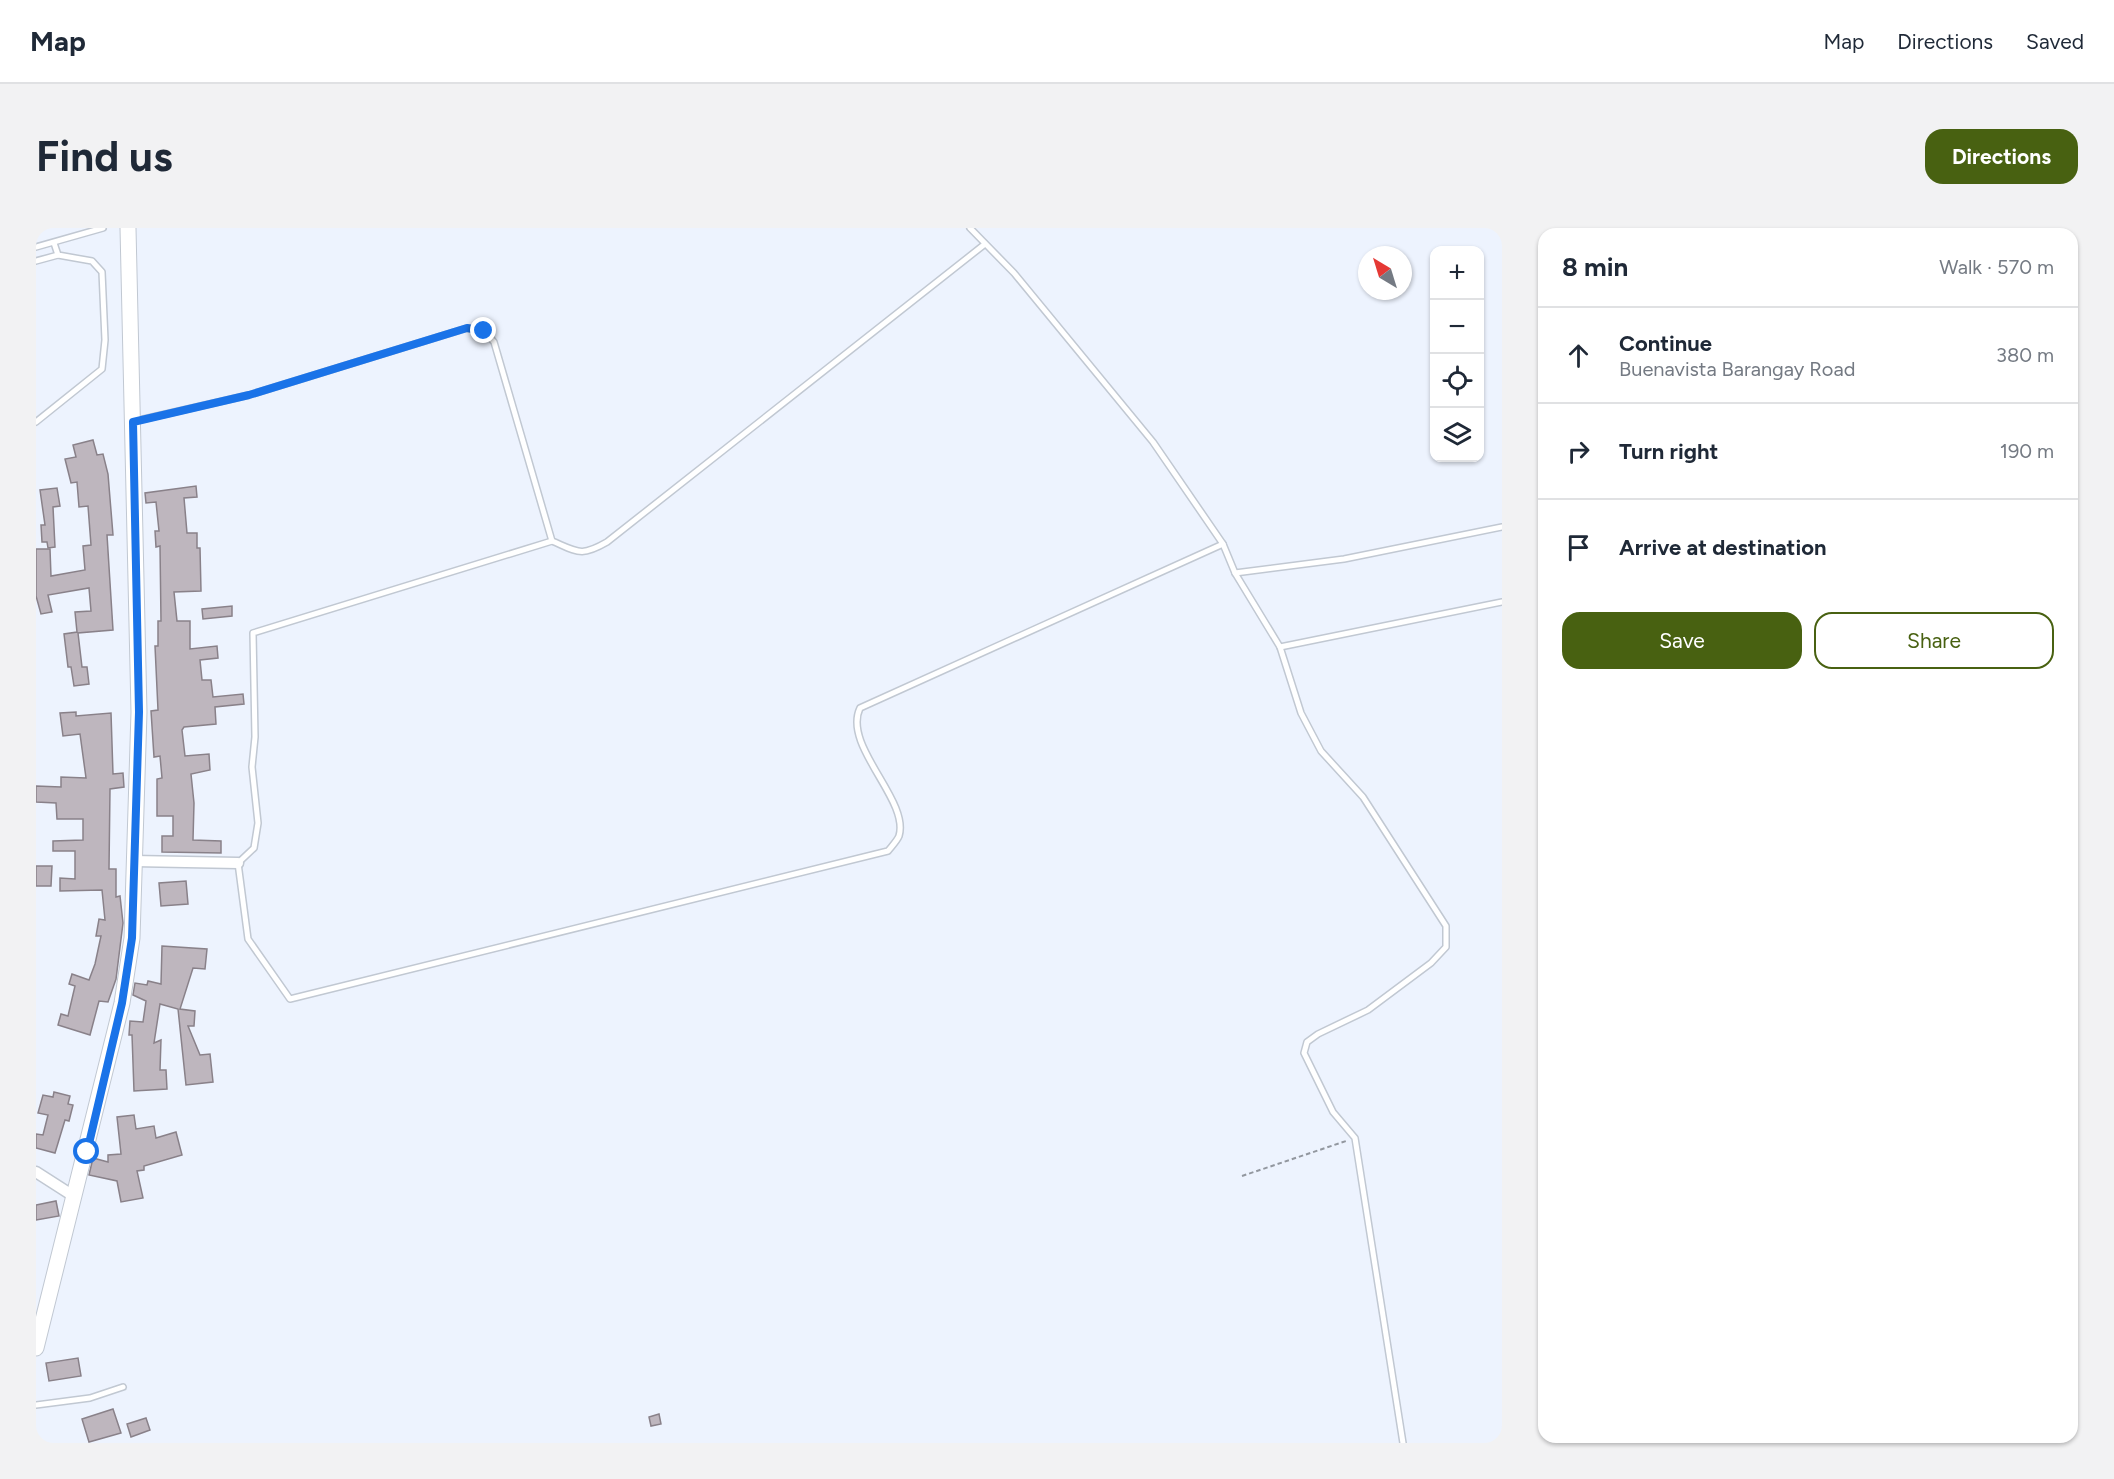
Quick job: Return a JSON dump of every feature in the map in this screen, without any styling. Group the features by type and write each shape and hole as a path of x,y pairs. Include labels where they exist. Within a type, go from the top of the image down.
{"street":[{"path":"36,1348 75,1197 129,963 139,712 128,228"},
{"path":"134,861 238,863"},
{"path":"36,1172 75,1197"}],"lane":[{"path":"36,247 103,228"},
{"path":"970,228 1064,332 1153,442 1223,544 1235,573 1280,647 1301,713 1321,752 1364,797 1446,926 1446,947 1431,963 1368,1010 1318,1034 1307,1042 1304,1053 1333,1112 1355,1138 1403,1443"},
{"path":"54,243 58,255"},
{"path":"985,244 607,542 590,552 578,552 552,542 253,633 255,737 252,767 258,823 254,848 238,863 248,939 290,999 888,851 899,836 899,819 858,734 855,718 860,708 1223,544"},
{"path":"36,261 58,255 92,261 102,272 105,340 102,369 36,422"},
{"path":"133,422 249,395 467,328 484,331 494,342 552,542"},
{"path":"1235,573 1344,559 1502,527"},
{"path":"1280,647 1502,602"},
{"path":"36,1405 90,1398 123,1387"}],"path":[{"path":"1242,1176 1355,1138"}],"building":[{"path":"93,440 97,455 103,454 108,474 113,535 107,535 113,630 78,633 82,667 87,667 89,684 74,686 71,667 68,667 64,634 77,632 75,612 91,611 89,588 48,595 52,612 41,614 36,596 36,549 50,549 51,576 85,570 83,546 91,545 88,506 79,507 77,482 71,483 65,459 76,457 73,445"},
{"path":"196,486 197,497 184,498 187,533 197,533 197,548 200,548 201,591 174,592 177,621 190,621 190,649 217,646 218,658 200,660 202,680 211,680 213,697 243,694 244,704 215,707 216,724 184,727 182,730 185,756 209,754 210,770 191,774 194,803 193,840 221,841 221,853 162,852 162,836 173,836 173,816 157,816 157,779 162,778 160,756 154,757 151,711 158,710 155,646 158,646 158,621 161,621 160,546 156,547 155,531 159,531 156,502 146,503 145,493"},
{"path":"57,488 60,506 53,507 55,547 48,548 47,542 42,542 41,525 45,525 40,490"},
{"path":"232,606 232,616 203,619 202,609"},
{"path":"76,712 76,716 111,713 113,774 123,773 124,787 110,789 109,869 116,869 116,897 120,896 123,923 116,979 108,1002 99,1001 90,1035 58,1025 61,1014 68,1016 75,986 69,984 72,974 89,980 95,964 101,936 96,936 99,919 105,920 102,890 60,891 60,878 75,879 75,851 53,851 53,841 83,840 83,819 57,819 56,803 36,802 36,786 61,787 61,777 86,778 80,734 63,736 60,713"},
{"path":"36,866 52,866 51,886 36,886"},
{"path":"186,881 188,904 161,906 159,883"},
{"path":"162,946 207,949 205,969 193,968 180,1009 195,1011 194,1026 188,1026 200,1055 210,1054 213,1082 186,1085 178,1009 160,1004 154,1043 161,1040 160,1070 166,1070 167,1089 134,1091 130,1021 143,1022 146,1001 133,995 135,983 147,985 148,981 161,984"},
{"path":"54,1092 70,1096 68,1104 73,1105 69,1121 65,1120 55,1153 36,1148 36,1134 43,1135 48,1115 38,1113 43,1095 53,1097"},
{"path":"134,1115 136,1129 154,1126 156,1138 176,1132 182,1155 144,1166 144,1170 137,1171 143,1198 121,1202 117,1181 89,1175 93,1158 108,1162 108,1155 121,1154 117,1117"},
{"path":"56,1201 59,1216 36,1220 36,1205"},
{"path":"78,1358 81,1376 49,1381 46,1363"},
{"path":"113,1409 121,1433 89,1442 82,1419"},
{"path":"659,1414 661,1424 651,1426 649,1417"},
{"path":"146,1418 150,1430 131,1437 127,1424"}],"route":[{"path":"87,1152 122,1003 132,938 139,745 133,422 249,395 467,328 484,331"}]}
